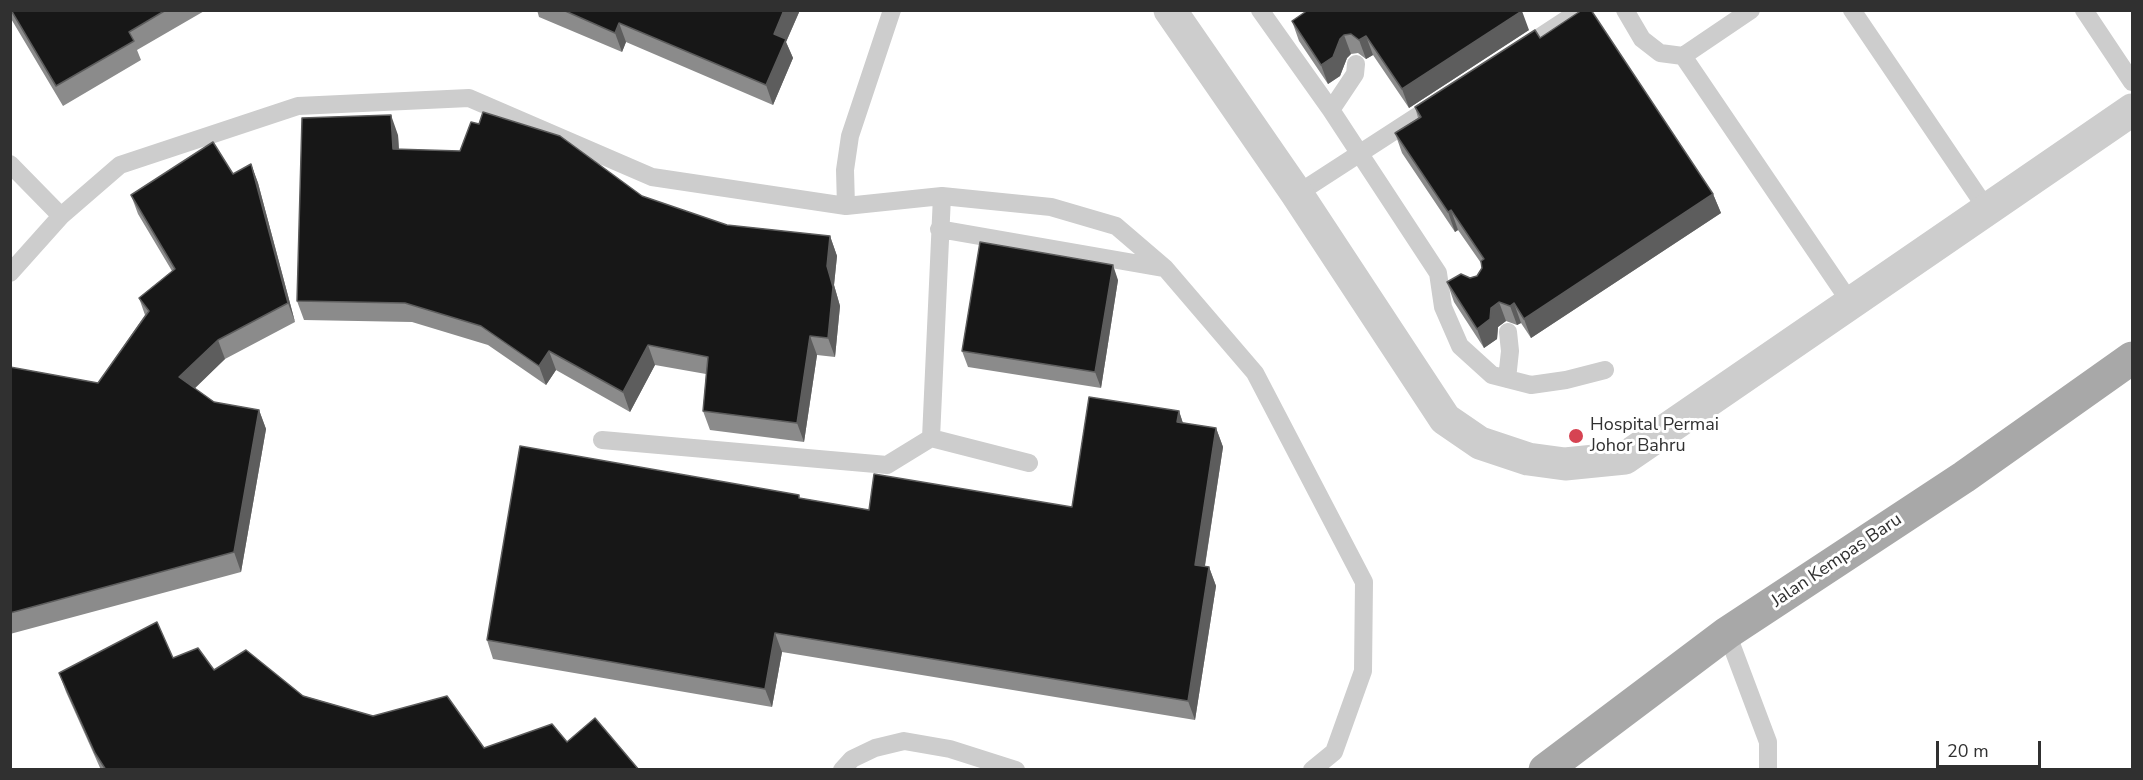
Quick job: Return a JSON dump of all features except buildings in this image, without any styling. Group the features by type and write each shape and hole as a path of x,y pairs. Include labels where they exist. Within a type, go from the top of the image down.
{"main road":[{"name":"Jalan Kempas Baru","path":"1545,770 1727,633 1964,477 2133,357"}],"street":[{"path":"1170,10 1297,194 1444,419 1480,443 1528,459 1565,464 1624,458 1986,208 2133,110"}],"lane":[{"path":"846,206 845,170 850,136 892,10"},
{"path":"1260,10 1331,110 1359,154 1447,275 1443,307 1460,346 1492,375 1531,385 1566,380 1605,370"},
{"path":"1504,60 1581,10"},
{"path":"1624,10 1642,39 1660,53 1683,56 1751,10"},
{"path":"1852,10 1986,208"},
{"path":"2084,10 2133,82"},
{"path":"1683,56 1850,302"},
{"path":"1331,110 1355,74 1356,64"},
{"path":"1297,194 1455,92"},
{"path":"10,273 61,216 120,165 298,106 469,98 652,177 846,206 942,196 1051,207 1116,226 1165,268 1255,373 1364,582 1363,671 1334,752 1312,770"},
{"path":"10,164 61,216"},
{"path":"931,438 942,196"},
{"path":"939,229 1165,268"},
{"path":"1507,379 1510,351 1508,332"},
{"path":"602,440 887,465 931,438 1029,464"},
{"path":"1727,633 1768,742 1768,770"},
{"path":"842,770 852,759 875,748 904,741 950,748 1016,770"}],"place":[{"name":"Hospital Permai Johor Bahru","path":"1576,436"}]}
